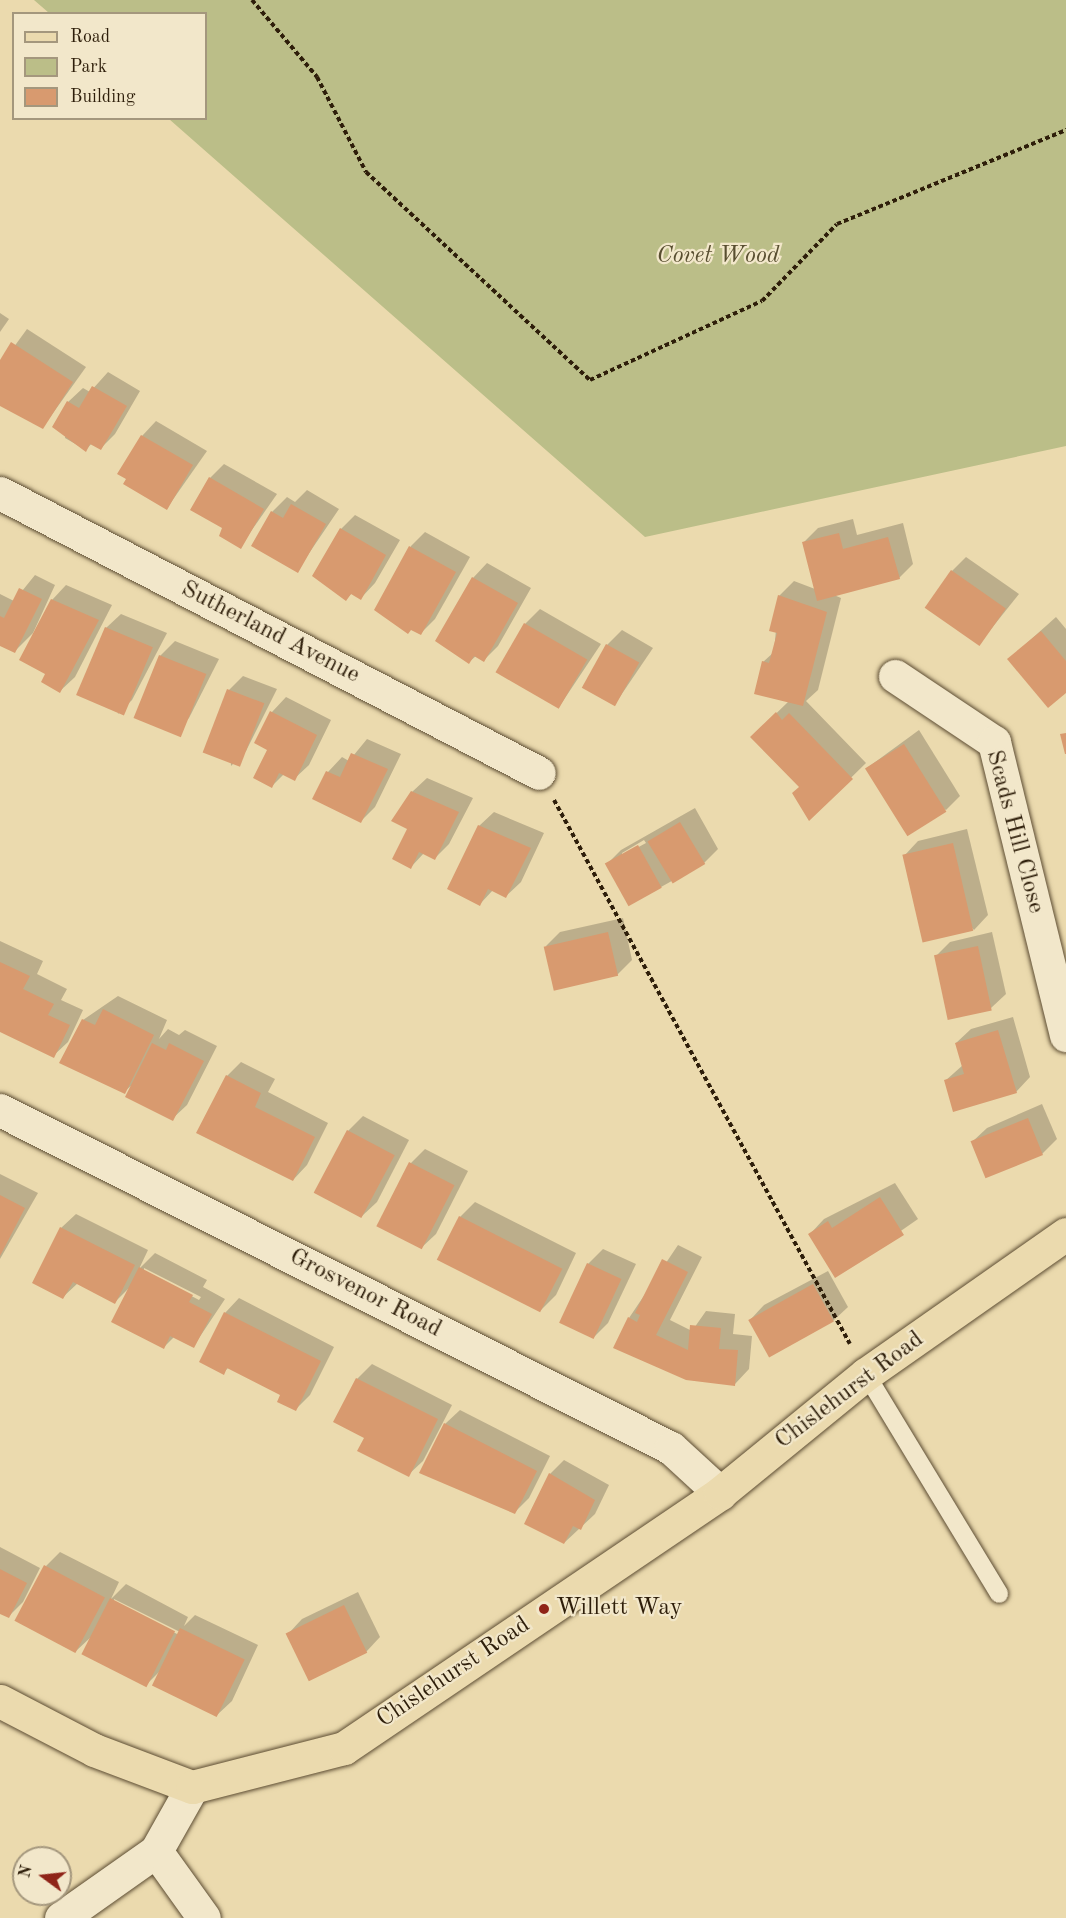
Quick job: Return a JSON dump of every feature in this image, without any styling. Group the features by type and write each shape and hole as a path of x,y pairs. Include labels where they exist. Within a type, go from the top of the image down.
{"main road":[{"name":"Chislehurst Road","path":"192,1787 344,1748 720,1493 866,1374 1066,1234"},
{"path":"0,1701 94,1750 192,1787"}],"street":[{"name":"Sutherland Avenue","path":"0,493 539,773"},
{"name":"Scads Hill Close","path":"895,676 994,742 1066,1035"},
{"name":"Grosvenor Road","path":"0,1110 671,1448 720,1493"},
{"path":"61,1918 156,1851 192,1787"},
{"path":"156,1851 204,1918"}],"lane":[{"path":"866,1374 999,1594"}],"path":[{"path":"252,0 317,77 366,172 590,380 762,301 837,224 1066,130"},
{"path":"539,773 848,1342"}],"green space":[{"name":"Covet Wood","path":"34,0 1066,0 1066,446 645,537 170,120 207,120 207,12 48,12"}],"building":[{"path":"11,342 73,382 43,429 0,406 0,360"},
{"path":"92,386 127,406 101,450 90,444 86,452 52,427 67,401 79,408"},
{"path":"141,435 193,465 167,510 123,484 126,479 117,474"},
{"path":"209,477 264,509 241,549 219,536 222,528 190,510"},
{"path":"291,504 326,524 298,573 251,546 271,511 283,518"},
{"path":"340,528 386,555 361,600 351,594 346,601 312,576"},
{"path":"839,533 843,549 888,537 900,579 817,601 802,542"},
{"path":"409,546 456,572 421,635 411,630 408,634 374,610"},
{"path":"951,570 1006,608 979,646 925,608"},
{"path":"472,577 518,603 484,662 474,656 469,664 435,641"},
{"path":"19,588 42,599 15,653 0,646 0,616 4,618"},
{"path":"778,595 827,612 803,706 754,694 762,661 769,663 777,633 769,631"},
{"path":"51,599 99,620 60,693 41,682 45,674 19,660"},
{"path":"524,623 587,660 559,709 496,672"},
{"path":"105,627 153,647 124,715 76,695"},
{"path":"1041,631 1066,661 1066,693 1048,708 1007,659"},
{"path":"606,644 639,662 615,706 582,688"},
{"path":"159,655 206,674 181,737 134,718"},
{"path":"227,689 264,703 240,767 203,752"},
{"path":"270,711 317,735 295,781 279,773 272,788 253,778 267,750 254,743"},
{"path":"776,712 782,720 789,713 853,779 809,821 792,793 799,787 750,737"},
{"path":"1066,733 1066,754 1065,754 1060,734"},
{"path":"904,744 946,812 907,836 865,768"},
{"path":"351,753 388,769 361,823 312,799 326,771 340,777"},
{"path":"411,791 459,812 435,860 419,852 411,869 392,859 407,829 391,821"},
{"path":"680,822 705,864 673,884 647,842"},
{"path":"478,825 531,848 506,898 488,889 480,906 447,889"},
{"path":"953,843 973,931 923,942 902,855"},
{"path":"638,845 662,888 629,906 605,863"},
{"path":"608,932 618,976 554,991 544,947"},
{"path":"978,946 992,1011 948,1020 934,955"},
{"path":"0,962 30,976 23,989 54,1004 48,1015 70,1025 54,1058 0,1032"},
{"path":"103,1009 154,1035 125,1094 59,1063 82,1019 95,1025"},
{"path":"998,1030 1017,1093 953,1112 944,1080 964,1074 955,1043"},
{"path":"152,1043 166,1050 169,1043 204,1061 173,1121 125,1097"},
{"path":"226,1075 261,1093 255,1107 315,1137 293,1181 196,1133"},
{"path":"1028,1118 1043,1155 985,1178 971,1141"},
{"path":"347,1130 395,1155 361,1218 314,1193"},
{"path":"409,1162 454,1185 422,1249 376,1226"},
{"path":"0,1195 25,1208 0,1256"},
{"path":"880,1197 904,1235 835,1278 808,1234 828,1221 832,1228"},
{"path":"459,1216 562,1269 540,1312 437,1260"},
{"path":"60,1227 135,1265 115,1304 73,1282 63,1299 32,1283"},
{"path":"662,1259 688,1272 656,1335 688,1350 690,1325 721,1328 719,1349 738,1350 735,1386 686,1380 613,1348 628,1317 637,1322 640,1315 635,1313"},
{"path":"587,1263 621,1279 594,1339 559,1323"},
{"path":"139,1267 193,1295 189,1302 212,1314 194,1348 170,1336 164,1349 111,1322"},
{"path":"813,1284 834,1322 769,1357 748,1320"},
{"path":"224,1312 321,1361 296,1411 277,1402 280,1395 227,1368 224,1375 199,1362"},
{"path":"356,1378 438,1419 409,1477 357,1451 364,1438 333,1422"},
{"path":"444,1423 537,1471 515,1514 419,1473"},
{"path":"549,1473 595,1500 581,1530 573,1526 564,1544 524,1524"},
{"path":"44,1565 105,1597 75,1653 14,1621"},
{"path":"0,1569 27,1583 9,1618 0,1614"},
{"path":"110,1598 175,1631 146,1687 81,1654"},
{"path":"344,1605 367,1653 309,1681 286,1633"},
{"path":"180,1628 245,1660 217,1717 152,1686"}],"place":[{"name":"Willett Way","path":"544,1609"}]}
